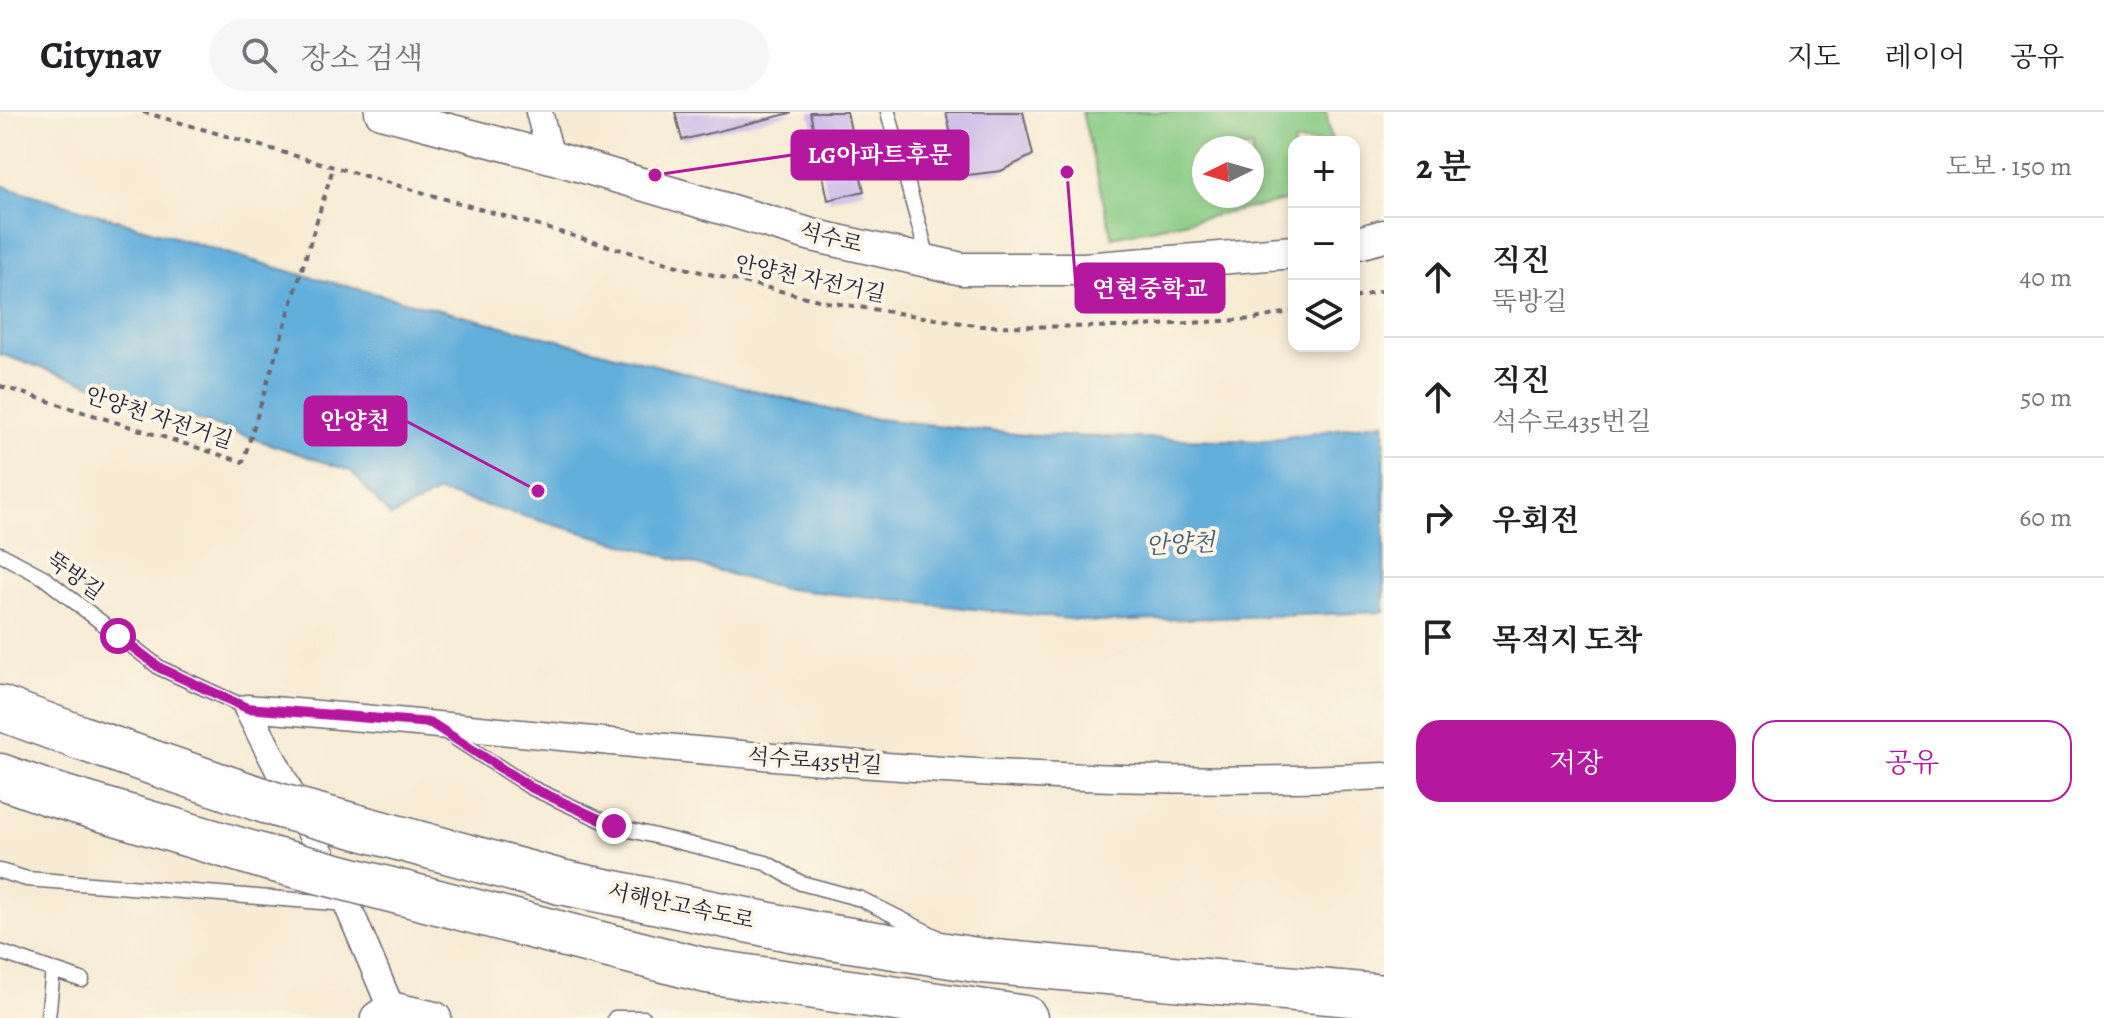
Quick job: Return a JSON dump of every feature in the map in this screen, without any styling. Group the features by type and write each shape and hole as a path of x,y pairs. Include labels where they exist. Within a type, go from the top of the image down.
{"highway":[{"name":"서해안고속도로","path":"0,708 277,805 561,882 819,935 983,961 1384,997"},
{"path":"0,776 267,858 707,971 1025,1018"}],"street":[{"name":"석수로","path":"381,112 551,157 812,235 962,269 1084,269 1288,252"},
{"path":"539,112 551,157"},
{"path":"1360,242 1384,236"},
{"path":"247,708 347,904 384,1013 435,1018"},
{"name":"석수로435번길","path":"247,708 431,723 795,761 1042,775 1384,776"}],"lane":[{"path":"888,112 929,262"},
{"name":"뚝방길","path":"0,554 43,577 160,668 247,708"},
{"path":"431,723 530,787 614,826 766,863 801,883 861,899 983,961"},
{"path":"0,871 27,879 347,904"},
{"path":"0,952 82,980"},
{"path":"48,1018 53,970"},
{"path":"615,1018 644,1018"}],"path":[{"name":"안양천 자전거길","path":"143,112 688,269 827,302 965,323 1125,327 1255,319 1288,312"},
{"name":"안양천 자전거길","path":"0,386 243,462 333,168"},
{"path":"1360,296 1384,290"}],"green space":[{"path":"1082,112 1326,112 1331,136 1288,136 1288,200 1264,205 1264,136 1192,136 1192,208 1251,208 1112,237"}],"water":[{"path":"0,185 295,273 859,417 1025,435 1261,441 1384,422 1384,612 1097,622 779,588 438,492 391,517 351,471 0,354"}],"building":[{"path":"675,112 791,112 791,113 682,140"},
{"path":"810,112 847,112 864,191 828,200"},
{"path":"946,112 1023,112 1033,155 1001,171 960,176"}],"place":[{"name":"연현중학교","path":"1067,172"},
{"name":"LG아파트후문","path":"655,175"},
{"name":"안양천","path":"538,491"}],"route":[{"path":"118,636 160,668 247,708 431,723 530,787 614,826"}]}
